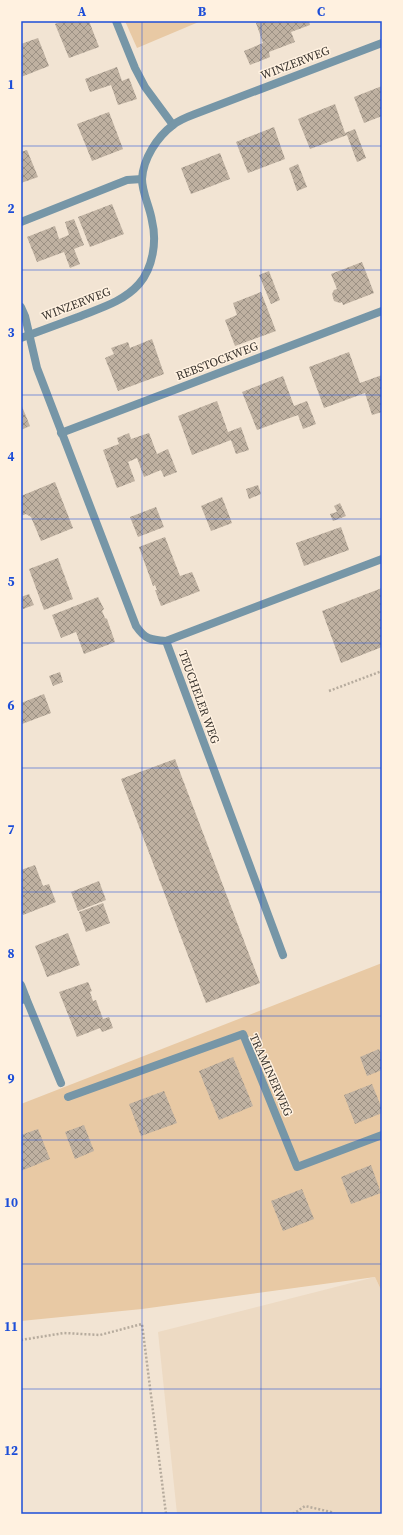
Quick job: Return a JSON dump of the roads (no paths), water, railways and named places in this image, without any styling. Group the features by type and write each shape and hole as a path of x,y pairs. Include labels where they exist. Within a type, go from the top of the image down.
{"street":[{"path":"116,21 141,81 173,125"},
{"name":"WINZERWEG","path":"21,307 25,316 25,336 114,303 128,294 140,283 148,269 153,255 154,239 153,221 142,180 152,149 173,125 195,114 382,43"},
{"path":"21,222 127,180 142,180"},
{"name":"REBSTOCKWEG","path":"61,433 382,311"},
{"path":"25,336 136,626 143,636 153,640 166,642"},
{"name":"TEUCHELER WEG","path":"283,955 166,642 382,559"},
{"path":"21,985 23,999 61,1083"},
{"name":"TRAMINERWEG","path":"68,1097 243,1034 297,1167 382,1135"}]}
